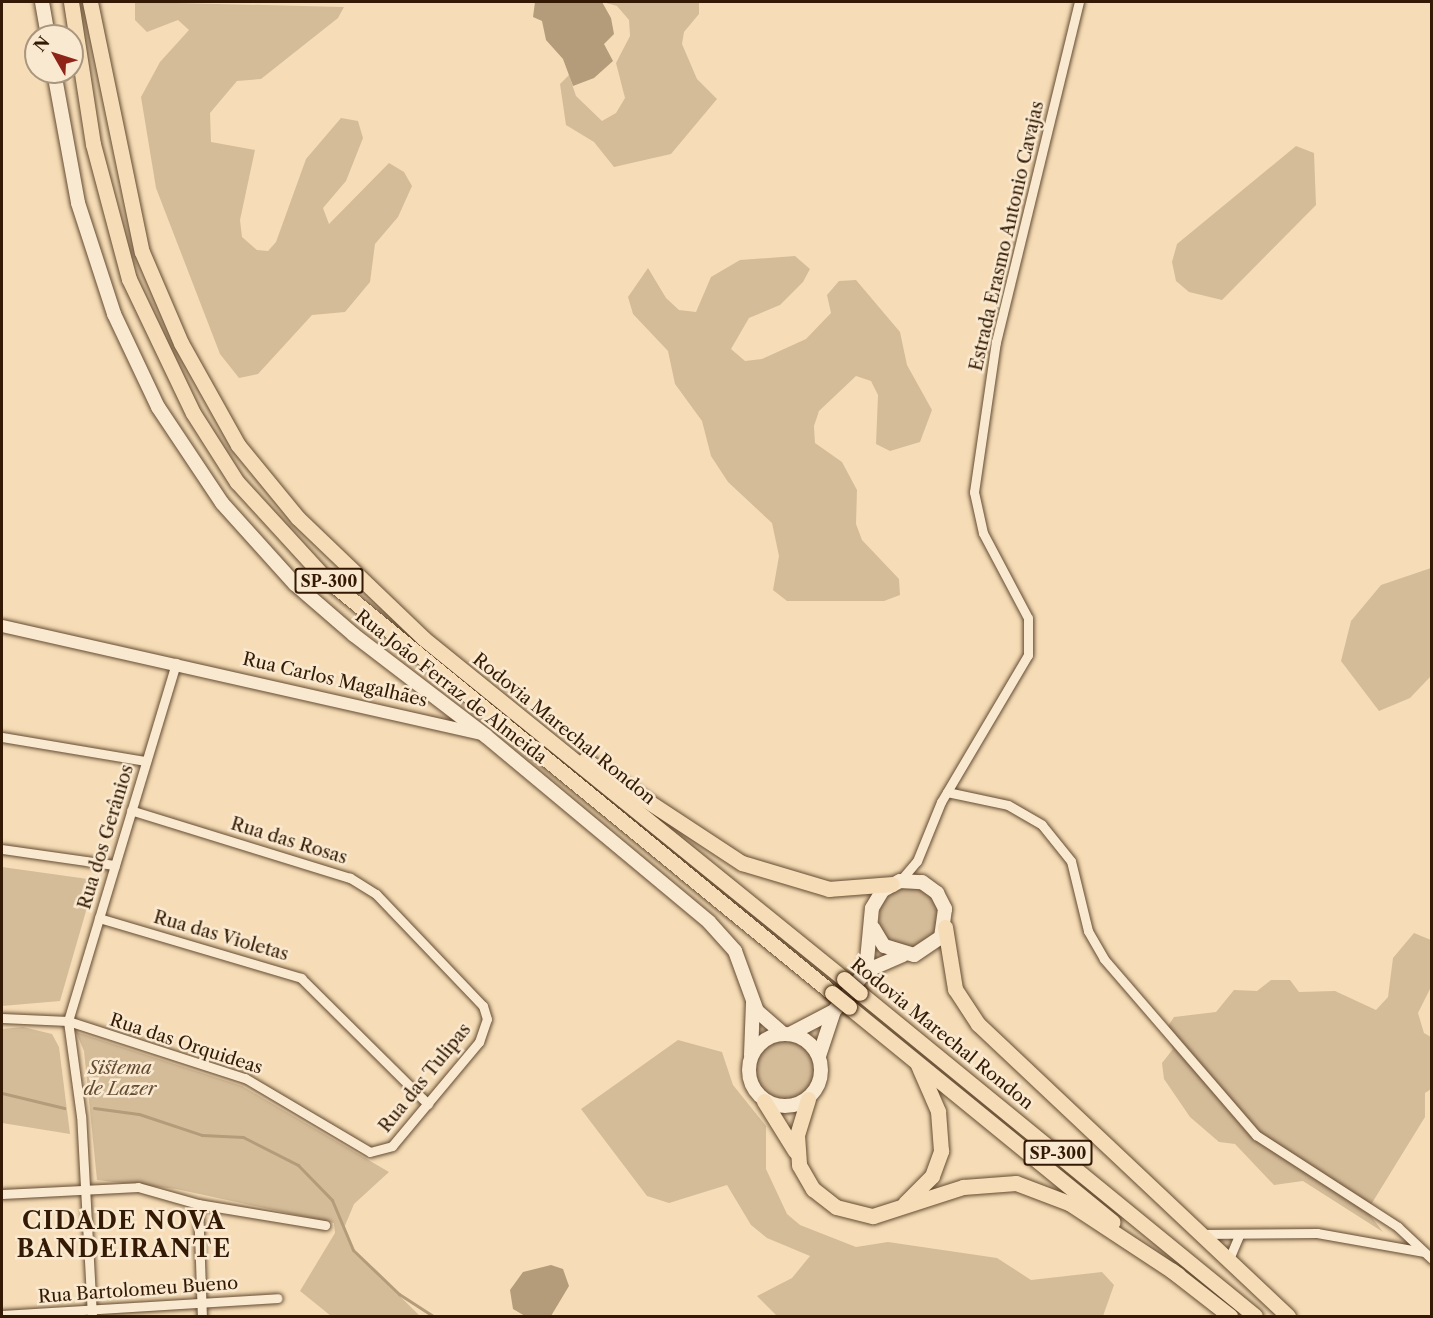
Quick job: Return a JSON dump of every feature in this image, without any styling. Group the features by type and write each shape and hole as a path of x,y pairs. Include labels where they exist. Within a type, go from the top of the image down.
{"highway":[{"name":"Rodovia Marechal Rondon","path":"71,2 93,144 129,279 193,413 237,482 332,584 832,993 841,1009 913,1058 1230,1317"},
{"name":"Rodovia Marechal Rondon","path":"90,2 142,252 181,343 238,445 298,518 359,579 530,728 844,979 1255,1317"},
{"path":"530,728 742,863 829,889 896,883"},
{"path":"945,927 955,989 978,1024 1288,1317"},
{"path":"892,1212 923,1188 941,1151 935,1102 913,1058"},
{"path":"796,1154 808,1099"},
{"path":"764,1101 796,1154 813,1190 836,1207 860,1215 892,1212 963,1187 1016,1183 1069,1203 1178,1275"}],"main road":[{"path":"42,2 46,24"},
{"name":"Rua João Ferraz de Almeida","path":"57,84 94,259 136,365 188,455 222,503 295,584 486,735 723,935 745,970 753,1000 751,1058"},
{"path":"841,1009 787,1034 763,1041 751,1058 750,1082 764,1101 786,1107 808,1099 819,1084 819,1056 841,1009 866,971 876,898 896,883 922,882 942,900 945,927 934,946 903,955 866,971"},
{"path":"873,928 884,946 903,955"},
{"name":"Rua João Ferraz de Almeida","path":"753,1000 787,1034"},
{"path":"787,1034 808,1041 819,1056"}],"street":[{"name":"Estrada Erasmo Antonio Cavajas","path":"896,883 917,861 941,802 1028,655 1028,618 983,533 974,492 996,342 1079,2"},
{"name":"Rua Carlos Magalhães","path":"2,626 176,663 486,735"},
{"name":"Rua dos Gerânios","path":"68,1021 176,663"},
{"path":"2,737 146,761"},
{"path":"947,792 1008,805 1041,825 1071,861 1088,931 1104,959 1256,1136 1398,1227 1429,1256"},
{"name":"Rua das Rosas","path":"131,810 350,878 376,894 483,1006 487,1019"},
{"path":"2,849 115,865"},
{"path":"917,861 922,882"},
{"name":"Rua das Violetas","path":"99,918 301,978 428,1104"},
{"name":"Rua das Orquideas","path":"2,1018 68,1021 245,1078 370,1152 381,1152"},
{"name":"Rua das Tulipas","path":"381,1152 428,1104 479,1042 487,1019"},
{"path":"68,1021 77,1069 92,1313"},
{"path":"2,1194 84,1186 138,1186 198,1204 325,1225"},
{"path":"198,1204 202,1317"},
{"path":"1201,1234 1239,1236 1317,1233 1400,1244 1429,1256"},
{"path":"1229,1259 1239,1236"},
{"name":"Rua Bartolomeu Bueno","path":"2,1315 92,1313 277,1298"}],"green space":[{"path":"135,2 344,7 338,18 261,79 237,81 210,113 211,142 255,150 240,220 242,237 257,250 268,251 276,242 306,159 341,118 358,121 363,138 346,181 323,208 329,224 389,163 404,172 412,186 398,217 375,244 370,282 345,312 312,315 258,374 239,378 220,354 156,188 141,97 160,62 189,30 178,20 147,32 135,20"},
{"path":"603,2 699,2 699,14 684,32 682,44 697,79 717,99 671,154 614,167 594,142 566,125 560,84 569,75 576,96 602,121 616,113 625,98 616,63 630,36 629,20 617,6"},
{"path":"1296,146 1314,153 1316,205 1222,300 1189,292 1176,281 1172,262 1177,244"},
{"path":"795,256 810,269 803,282 780,305 749,318 731,349 745,361 762,359 806,339 831,313 827,295 839,281 856,280 900,332 907,365 932,410 920,442 890,451 876,444 878,395 871,381 856,376 819,411 814,426 815,443 842,462 857,490 856,524 862,540 899,579 900,595 884,601 787,601 773,590 779,556 772,523 728,482 711,456 702,421 675,384 668,351 633,314 628,297 648,268 666,298 679,310 696,312 711,277 740,260"},
{"path":"1431,568 1431,676 1410,698 1379,711 1341,661 1351,621 1381,585"},
{"path":"2,867 95,880 60,1001 2,1006"},
{"path":"903,888 915,888 926,893 934,901 939,918 937,930 926,943 915,948 903,948 892,943 884,935 879,924 879,912 884,901 892,893"},
{"path":"1414,933 1431,940 1431,987 1418,1013 1424,1033 1431,1037 1431,1089 1425,1093 1425,1117 1372,1203 1370,1215 1383,1232 1303,1181 1274,1185 1235,1144 1219,1142 1190,1117 1164,1079 1162,1063 1173,1049 1165,1031 1174,1017 1216,1012 1234,990 1257,991 1271,980 1290,980 1299,992 1335,991 1376,1010 1388,997 1393,958"},
{"name":"Sistema de Lazer","path":"23,1027 52,1034 59,1047 70,1134 2,1123 2,1029"},
{"path":"76,1032 242,1086 389,1172 354,1204 344,1228 353,1250 420,1316 331,1316 300,1291 335,1233 334,1223 176,1189 97,1180 84,1051"},
{"path":"785,1039 797,1041 807,1048 814,1058 816,1070 814,1082 807,1092 797,1099 785,1101 773,1099 763,1092 756,1082 754,1070 756,1058 763,1048 773,1041"},
{"path":"678,1040 722,1052 733,1085 766,1126 766,1169 787,1214 800,1225 856,1247 888,1242 997,1258 1031,1280 1102,1272 1114,1285 1103,1316 777,1316 757,1296 792,1278 810,1256 767,1238 751,1225 727,1185 669,1203 647,1196 581,1109"}],"shaded area":[{"path":"535,2 602,2 611,18 614,34 604,44 613,61 594,78 573,86 563,59 546,40 542,21 533,17"},
{"path":"551,1265 563,1269 569,1286 551,1316 525,1316 513,1309 510,1290 523,1272"}],"waterway":[{"path":"2,1093 64,1108"},
{"path":"94,1108 139,1114 202,1135 243,1137 298,1165 332,1200 353,1250 399,1294 433,1316"}],"district":[{"name":"CIDADE NOVA BANDEIRANTE","path":"124,1235"}]}
